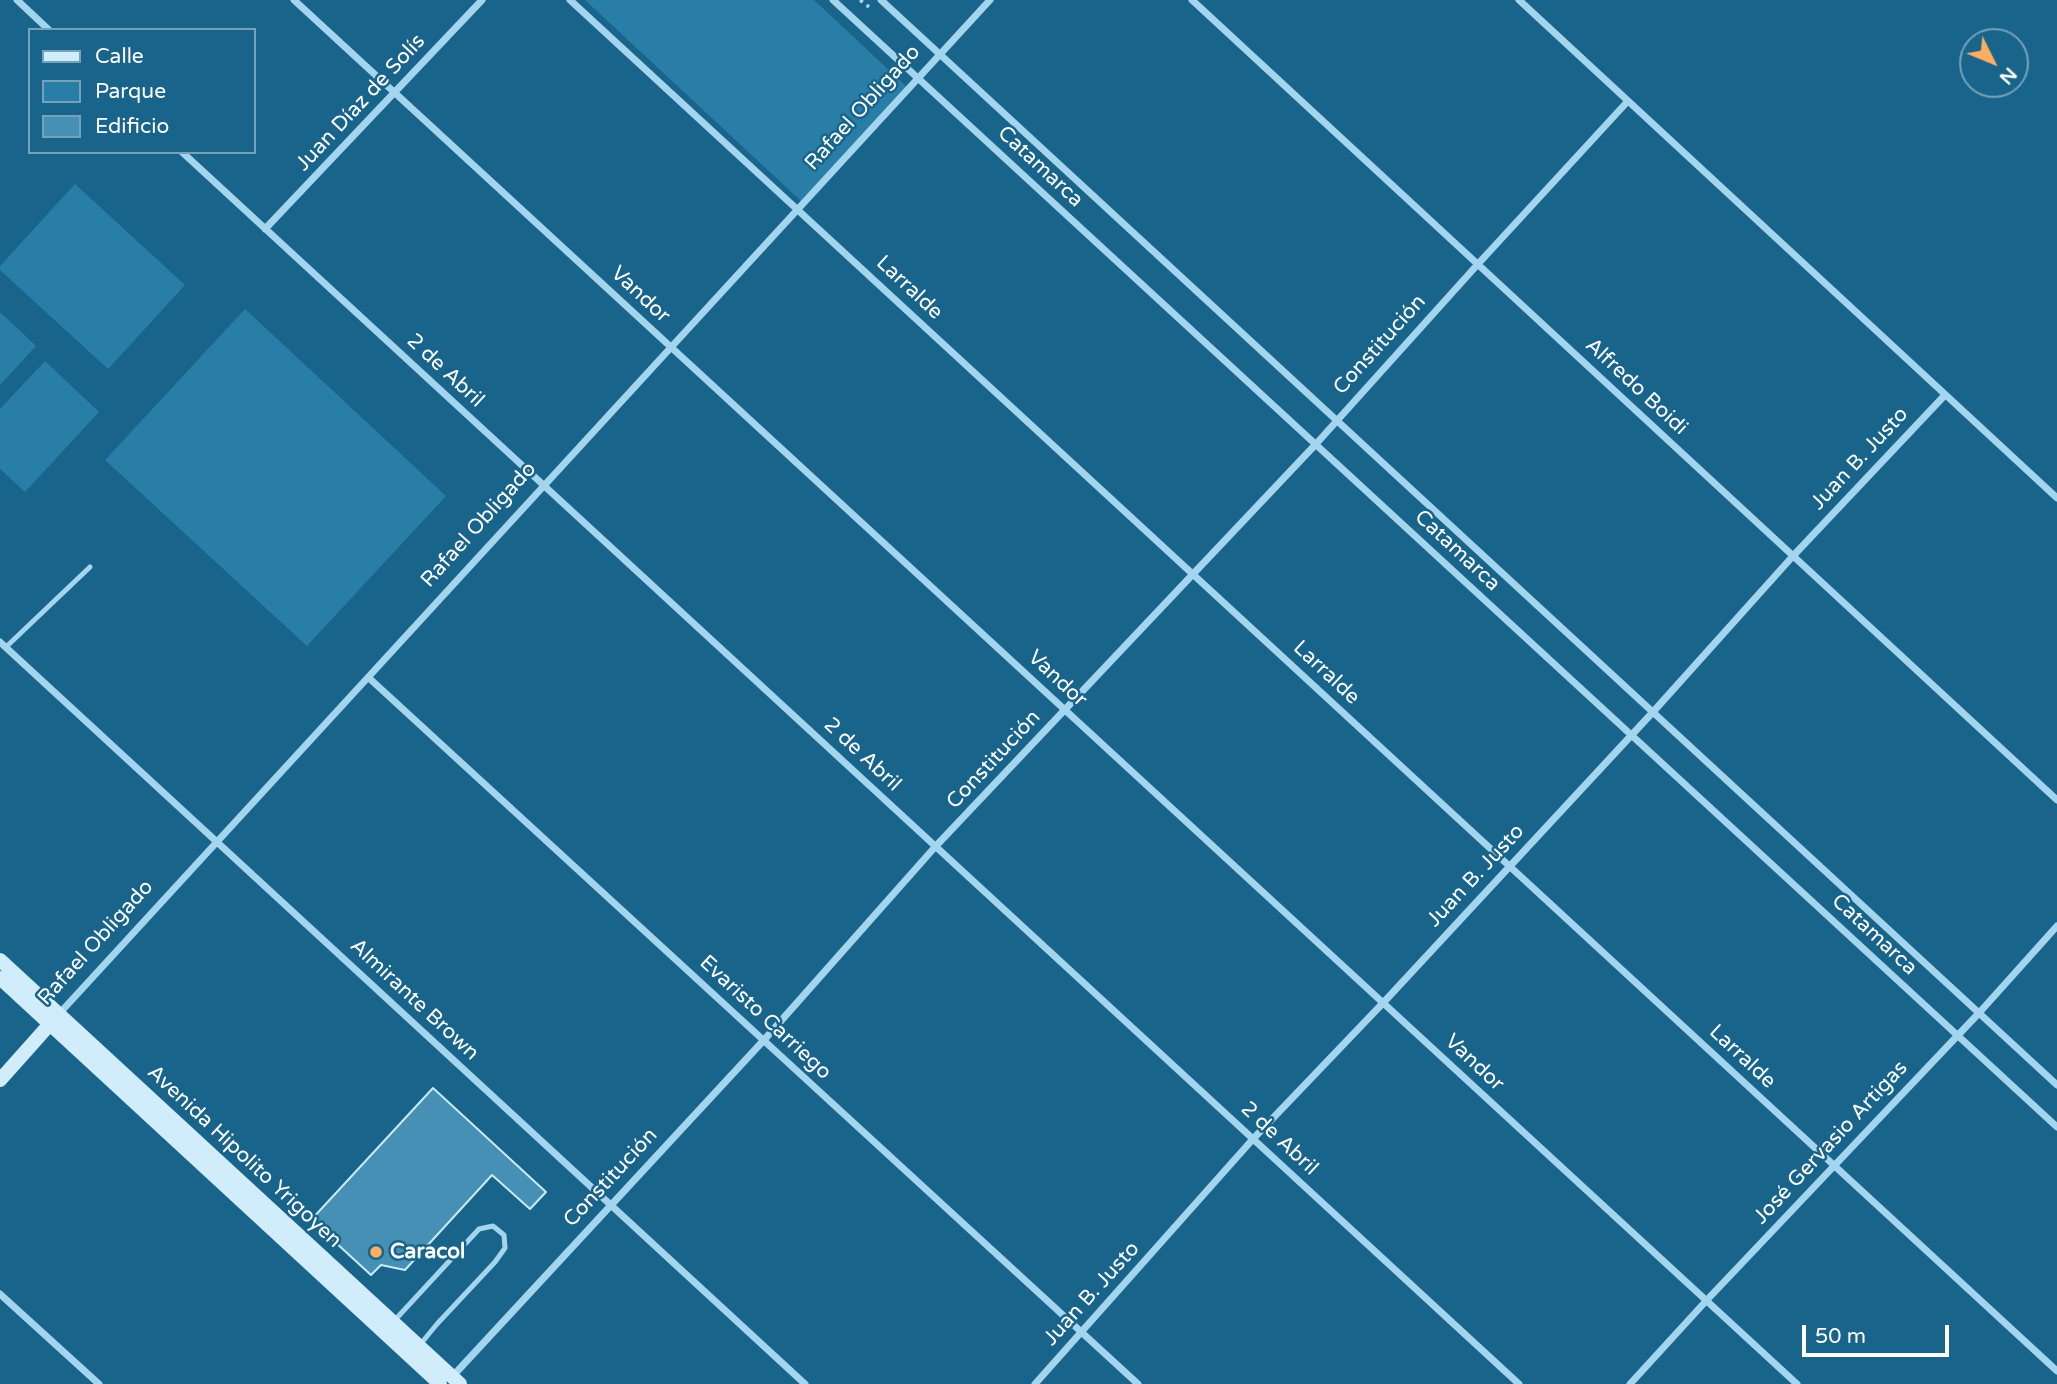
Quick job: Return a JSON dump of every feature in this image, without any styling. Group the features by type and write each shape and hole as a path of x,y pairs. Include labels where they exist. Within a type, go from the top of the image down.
{"main road":[{"name":"Avenida Hipolito Yrigoyen","path":"0,960 55,1019 450,1382"},
{"name":"Avenida Hipolito Yrigoyen","path":"0,978 55,1019 393,1322 419,1346 450,1382"},
{"name":"Rafael Obligado","path":"0,1080 55,1019"}],"street":[{"path":"16,0 47,28"},
{"name":"Vandor","path":"294,0 1797,1384"},
{"name":"Juan Díaz de Solís","path":"265,229 482,0"},
{"name":"Larralde","path":"570,0 2057,1371"},
{"name":"Catamarca","path":"833,0 2057,1127"},
{"name":"Catamarca","path":"881,0 2057,1085"},
{"name":"Rafael Obligado","path":"55,1019 990,0"},
{"name":"Alfredo Boidi","path":"1192,0 2057,800"},
{"path":"1519,0 2057,498"},
{"name":"Constitución","path":"450,1382 764,1040 935,847 1316,444 1628,101"},
{"name":"2 de Abril","path":"184,154 1519,1384"},
{"name":"Juan B. Justo","path":"1035,1384 1253,1139 1383,1003 1653,712 1793,556 1945,395"},
{"name":"Almirante Brown","path":"3,644 805,1384"},
{"name":"Evaristo Carriego","path":"369,678 1138,1384"},
{"name":"José Gervasio Artigas","path":"1630,1384 1979,1013 2057,926"},
{"path":"0,1294 99,1384"}],"lane":[{"path":"3,644 90,567"},
{"path":"393,1322 479,1229 493,1226 503,1235 505,1248 495,1262 419,1346"}],"green space":[{"path":"585,0 814,0 907,87 801,201"},
{"path":"75,184 185,285 108,369 0,270 0,266"},
{"path":"245,309 446,496 307,646 105,460"},
{"path":"0,312 36,346 0,385"},
{"path":"45,361 99,412 25,492 0,469 0,409"}],"building":[{"path":"433,1088 546,1192 530,1209 492,1175 405,1270 381,1265 371,1275 311,1220"}],"place":[{"name":"Caracol","path":"376,1252"}]}
